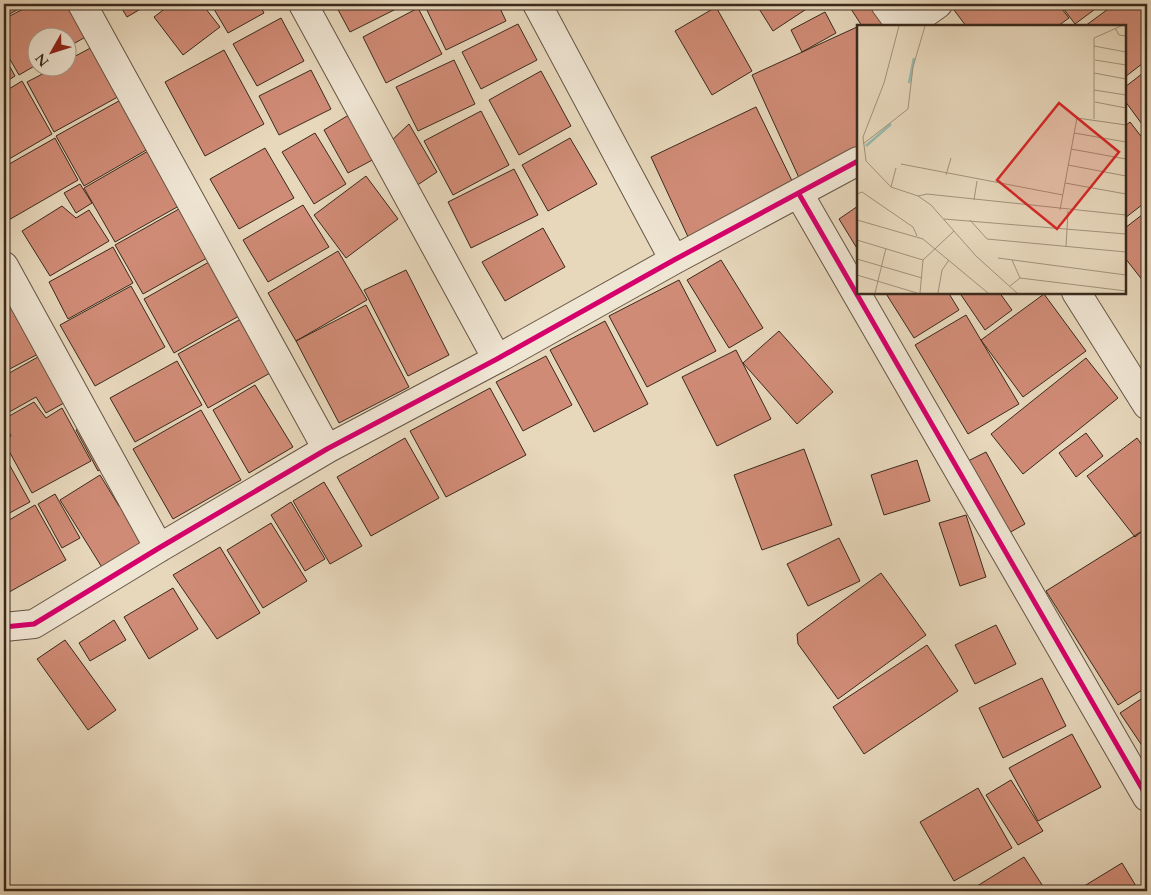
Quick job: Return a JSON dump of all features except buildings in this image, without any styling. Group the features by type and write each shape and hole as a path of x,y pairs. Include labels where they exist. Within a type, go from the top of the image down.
{"street":[{"path":"82,4 327,449"},
{"path":"303,4 497,359"},
{"path":"537,4 674,260"},
{"path":"885,4 900,25"},
{"path":"908,25 938,4"},
{"path":"4,627 34,624 327,449 497,359 674,260 857,162"},
{"path":"799,194 1147,797"},
{"path":"4,266 159,548"},
{"path":"1077,294 1147,405"}],"cycle path":[{"path":"4,627 34,624 327,449 497,359 674,260 857,162"},
{"path":"799,194 1147,797"}]}
